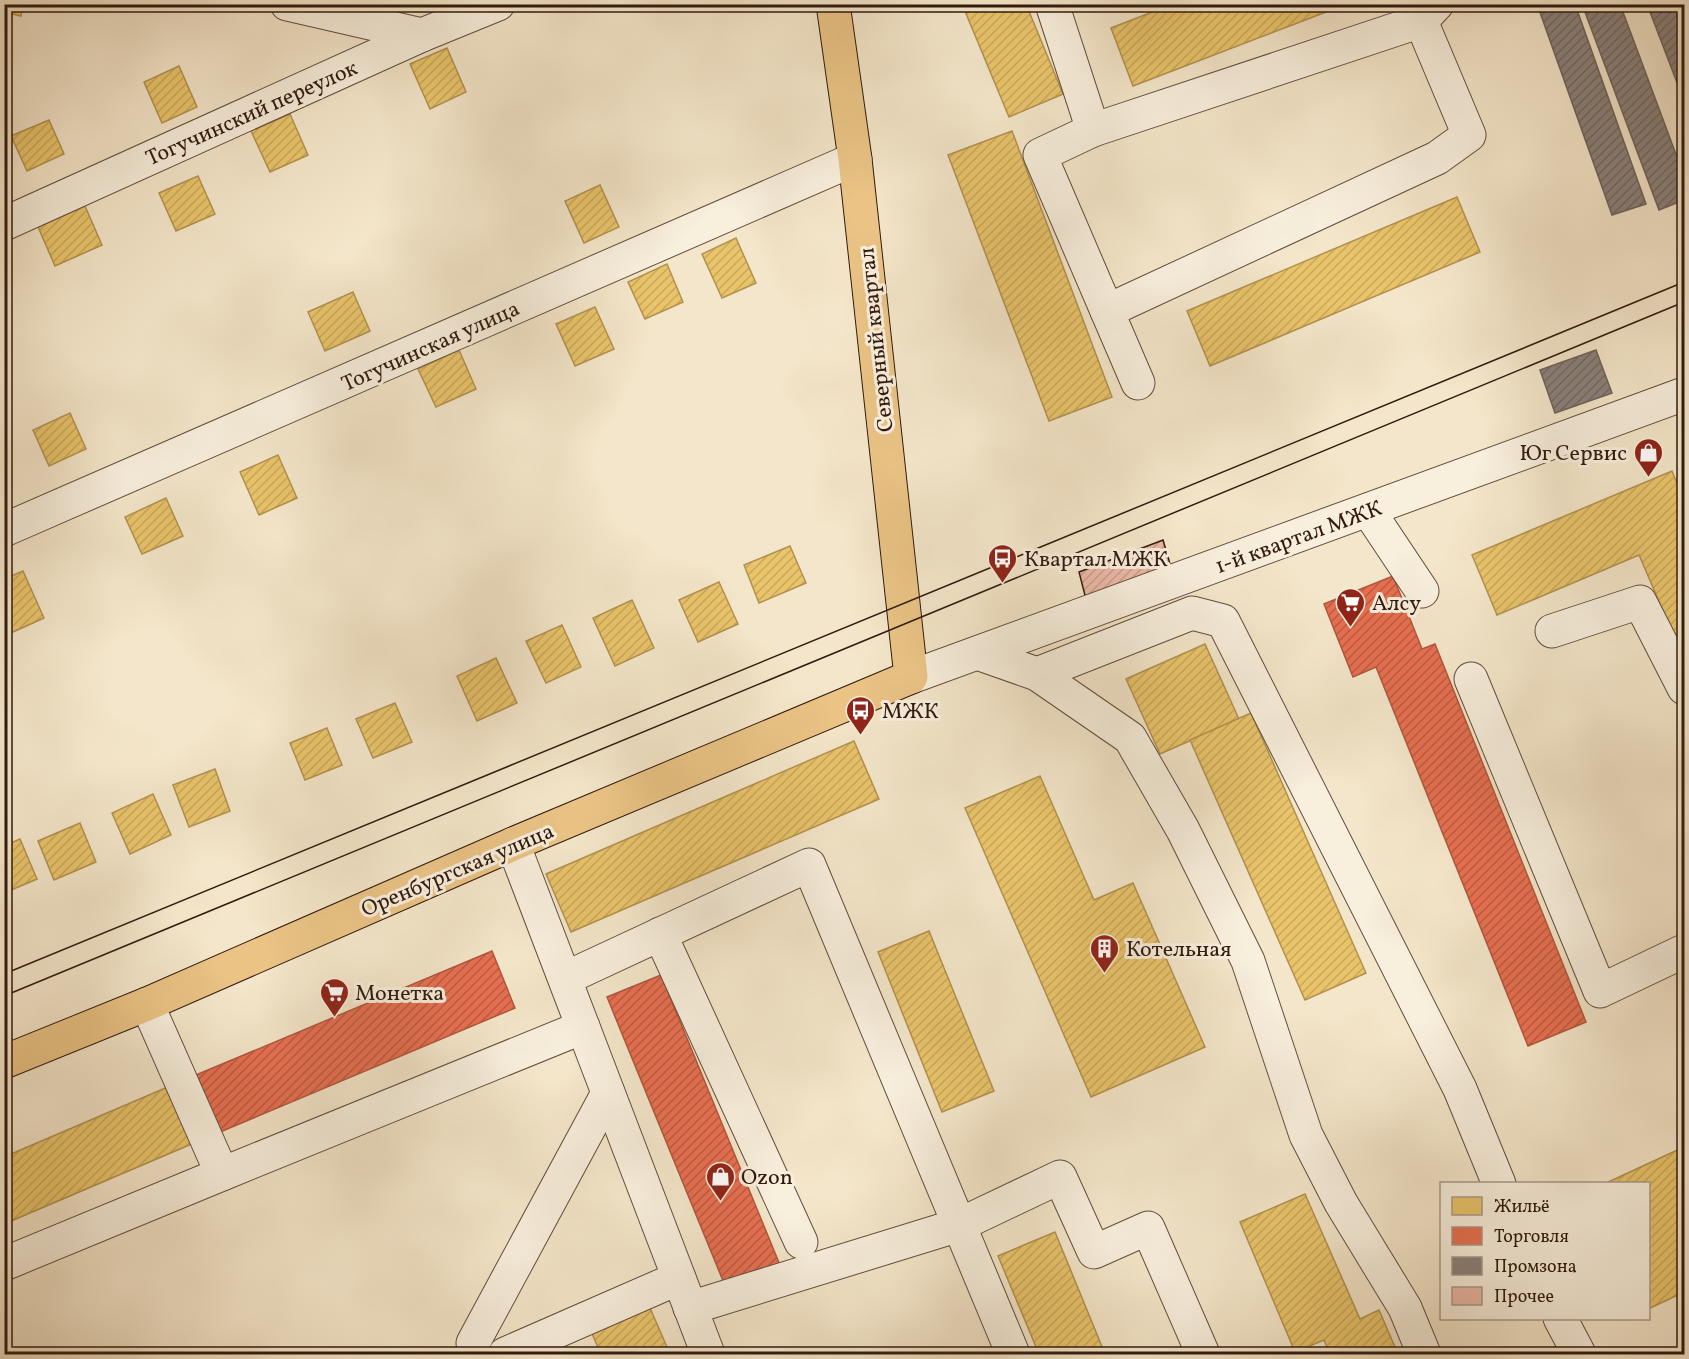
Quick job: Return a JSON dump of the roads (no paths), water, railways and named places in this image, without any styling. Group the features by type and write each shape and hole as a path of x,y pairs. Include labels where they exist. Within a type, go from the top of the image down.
{"main road":[{"name":"Северный квартал","path":"833,4 855,159 911,677"},
{"name":"Оренбургская улица","path":"4,1062 147,1004 513,844 911,677"}],"street":[{"path":"287,4 422,35"},
{"name":"Тогучинский переулок","path":"4,224 422,35 498,4"},
{"path":"1052,4 1093,130"},
{"path":"1107,312 1437,158 1469,135 1429,13 1093,130 1040,155 1107,312 1138,383"},
{"name":"Тогучинская улица","path":"4,531 855,159"},
{"name":"1-й квартал МЖК","path":"911,677 1684,394"},
{"path":"1368,510 1422,591"},
{"path":"1551,631 1640,602 1684,688"},
{"path":"1036,674 1192,613 1223,621 1460,1089 1498,1182"},
{"path":"977,653 1036,674 1130,738 1183,830 1248,961 1306,1135 1341,1203 1405,1308 1424,1354"},
{"path":"1471,679 1600,991 1684,951"},
{"path":"513,844 708,1354"},
{"path":"566,978 809,865 1013,1354"},
{"path":"660,934 801,1242"},
{"path":"147,1004 222,1174"},
{"path":"4,1264 584,1027"},
{"path":"474,1351 608,1093"},
{"path":"690,1308 959,1225 1059,1177 1094,1252 1148,1228 1203,1354"},
{"path":"505,1354 679,1278"},
{"path":"1561,1320 1579,1354"}],"tram line":[{"path":"4,974 1684,282"},
{"path":"4,996 1684,302"}],"place":[{"name":"Юг Сервис","path":"1648,478"},
{"name":"Квартал МЖК","path":"1003,584"},
{"name":"Алсу","path":"1351,628"},
{"name":"МЖК","path":"861,736"},
{"name":"Котельная","path":"1105,974"},
{"name":"Монетка","path":"334,1018"},
{"name":"Ozon","path":"720,1202"}]}
